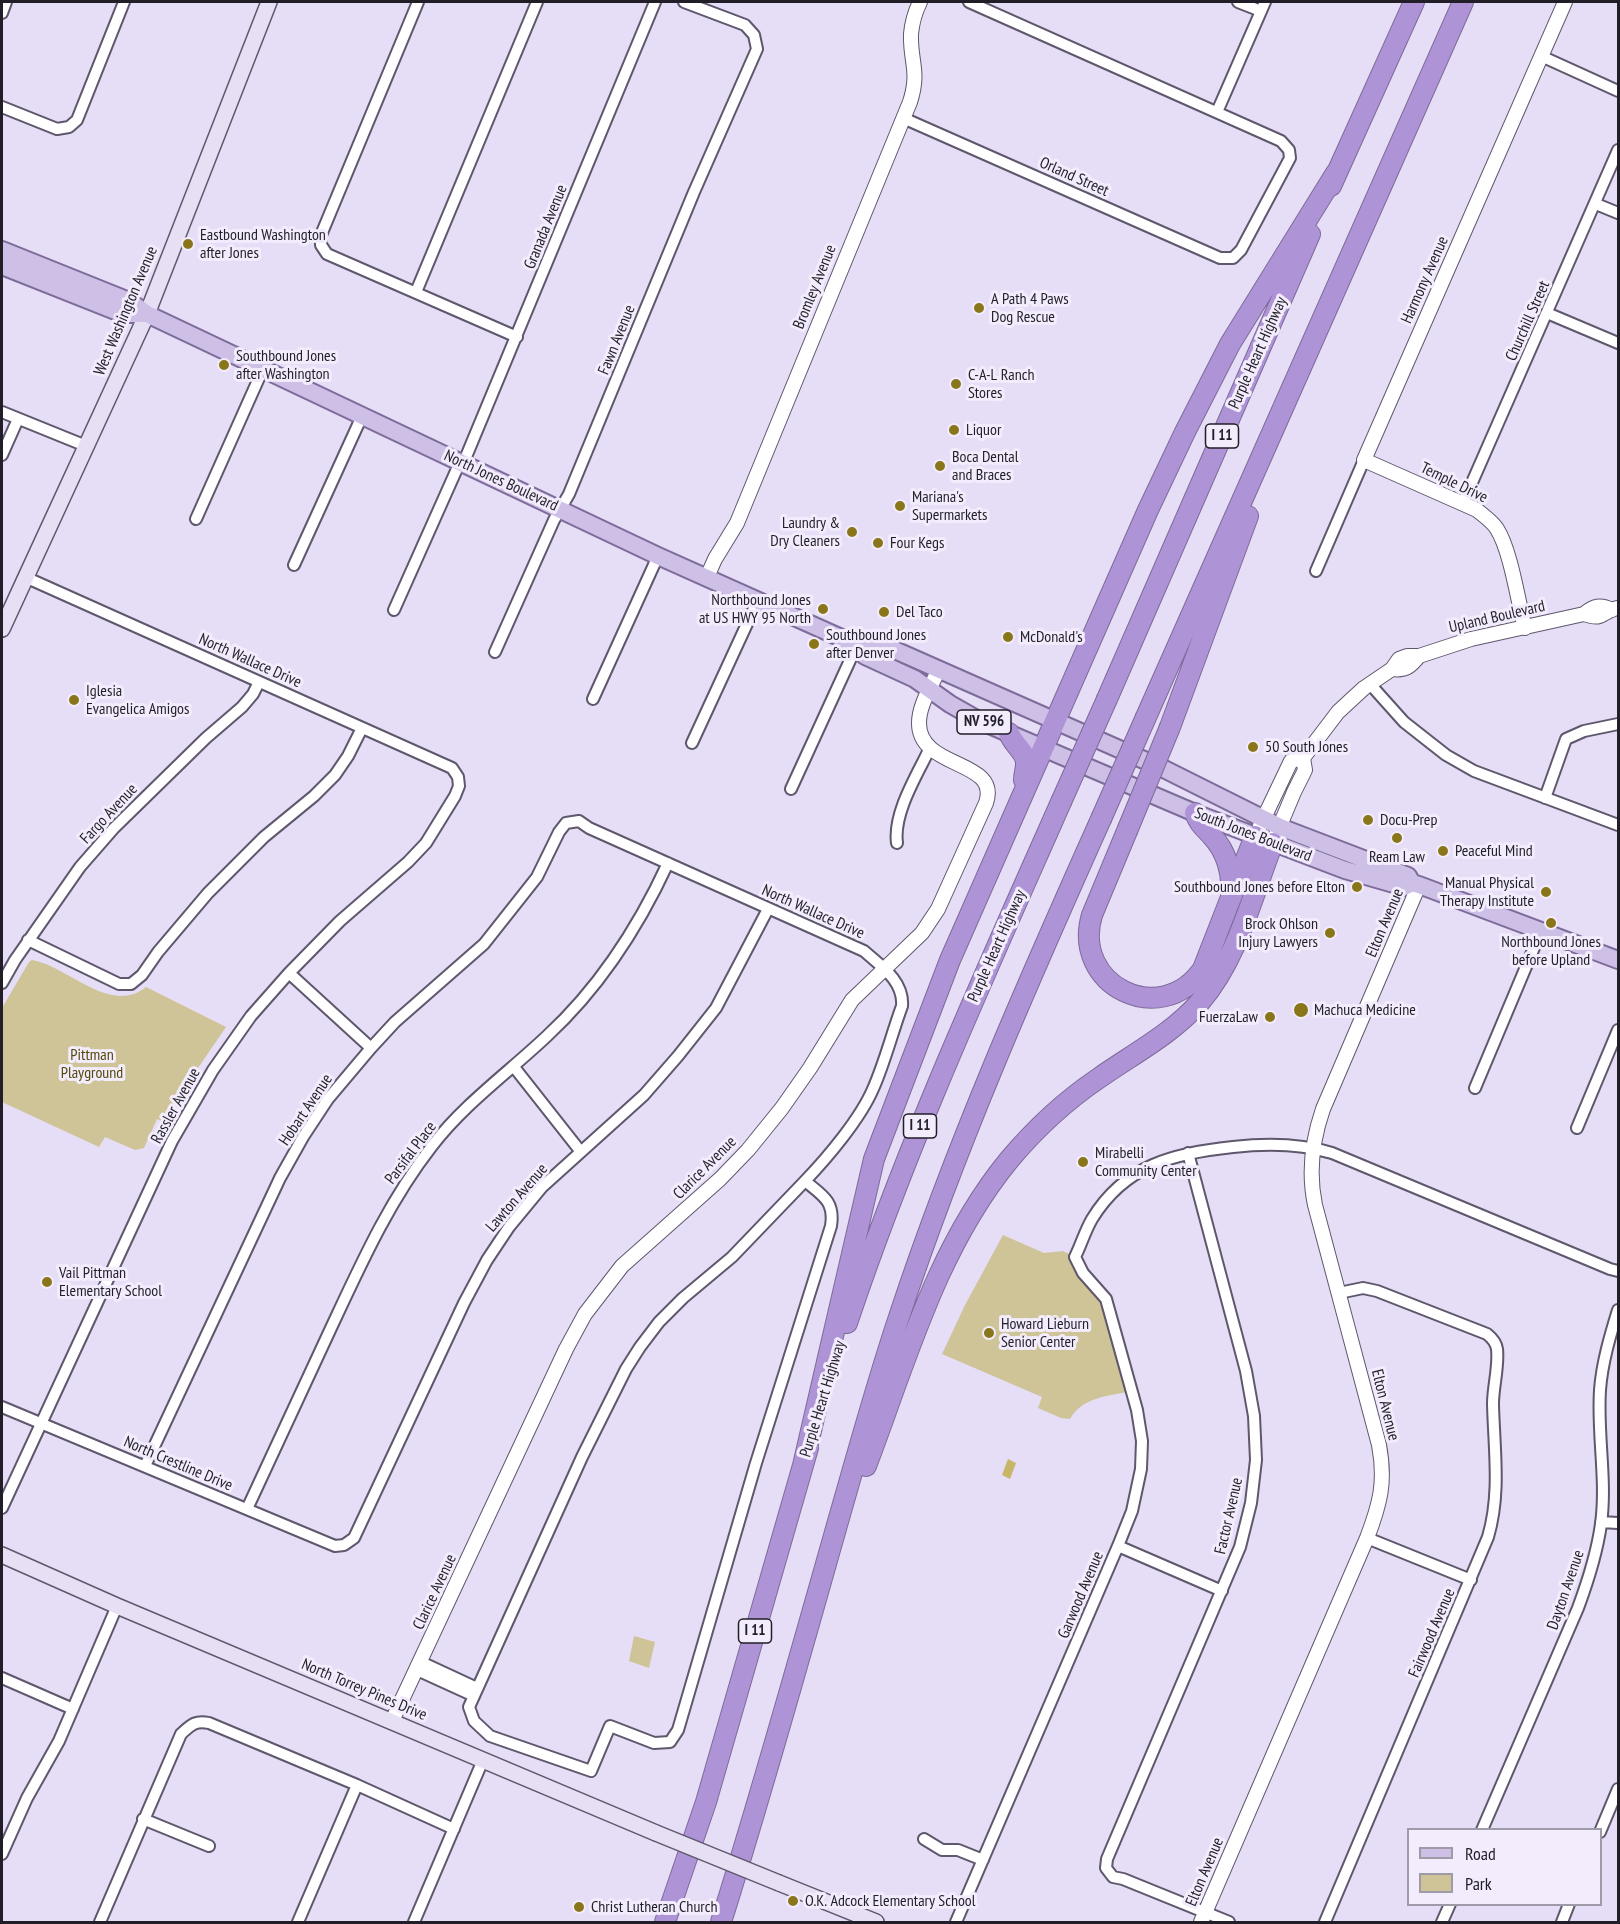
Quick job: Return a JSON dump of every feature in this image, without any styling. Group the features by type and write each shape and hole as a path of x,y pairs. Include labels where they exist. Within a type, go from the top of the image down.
{"highway":[{"name":"Purple Heart Highway","path":"665,1923 711,1783 804,1461 861,1283 901,1173 954,1045 1336,173 1414,2"},
{"name":"I 11","path":"721,1923 890,1346 945,1185 997,1056 1463,2"},
{"path":"804,1461 876,1153 940,983 1162,479 1230,344 1336,173"},
{"path":"1268,831 1231,903 1203,969 1186,987 1170,995 1150,998 1133,996 1114,986 1103,975 1091,952 1089,933 1092,915 1170,727 1270,456 1335,290"},
{"path":"1009,733 1014,745 1023,752 1025,757 1025,789"},
{"path":"1195,813 1200,826 1214,839 1225,857 1230,876 1231,903"},
{"path":"812,1612 928,1298 943,1263 969,1217 1008,1161 1057,1110 1098,1078 1172,1028 1200,1003 1228,960 1268,831"}],"main road":[{"name":"West Washington Avenue","path":"2,629 147,314 269,2"},
{"name":"North Jones Boulevard","path":"2,249 129,301 147,314 461,463 658,556 857,645 865,656 911,677 965,713 1097,772"},
{"name":"North Jones Boulevard","path":"2,266 123,314 147,314"},
{"name":"North Jones Boulevard","path":"857,645 872,640 938,671 1109,744"},
{"name":"South Jones Boulevard","path":"1109,744 1209,791 1268,831 1361,875 1404,886 1416,884 1618,960"},
{"name":"South Jones Boulevard","path":"1097,772 1195,813 1268,831"},
{"name":"North Torrey Pines Drive","path":"2,1555 117,1606 656,1833 876,1923"}],"street":[{"path":"2,13 6,2"},
{"path":"2,107 57,129 69,128 77,120 124,2"},
{"path":"418,2 321,235 321,245 327,254 517,338"},
{"path":"416,292 537,2"},
{"name":"Granada Avenue","path":"394,609 517,338 655,2"},
{"name":"Fawn Avenue","path":"495,652 569,494 694,192 757,49 754,35 745,25 684,2"},
{"name":"Bromley Avenue","path":"707,577 737,523 903,118 915,84 911,36 912,22 920,2"},
{"path":"969,2 1217,112 1263,6 1238,2"},
{"name":"Harmony Avenue","path":"1316,571 1565,2"},
{"path":"1540,56 1618,91"},
{"name":"Orland Street","path":"903,118 1220,258 1233,258 1241,250 1290,158 1289,150 1281,141 1217,112"},
{"name":"Churchill Street","path":"1463,503 1618,150"},
{"path":"1596,204 1618,213"},
{"path":"1547,313 1618,343"},
{"path":"196,519 263,369"},
{"path":"2,412 86,446"},
{"path":"294,565 362,416"},
{"path":"2,455 18,419"},
{"name":"Temple Drive","path":"1364,460 1478,510 1497,529 1505,547 1525,628"},
{"path":"593,699 658,556"},
{"name":"North Wallace Drive","path":"25,577 452,768 458,777"},
{"path":"692,743 758,600"},
{"name":"Upland Boulevard","path":"1268,831 1305,770 1303,758 1334,716 1370,684 1392,669 1402,670 1411,666 1419,656 1452,644 1584,614 1595,618 1615,609"},
{"path":"791,789 857,645"},
{"path":"897,843 898,817 930,748 922,736 919,723 922,708 938,671"},
{"name":"Fargo Avenue","path":"2,983 28,940 80,867 114,828 206,738 242,707 259,682"},
{"path":"1370,684 1404,722 1446,755 1474,771 1618,825"},
{"path":"1545,798 1566,739 1584,731 1618,724"},
{"path":"28,940 119,984 131,984 142,975 158,952 208,893 264,837 314,796 334,775 348,756 362,728"},
{"name":"Clarice Avenue","path":"392,1721 561,1359 585,1314 622,1266 720,1179 748,1150 810,1068 852,1000 922,933 933,919 988,797 988,787 980,776 941,757 930,748"},
{"name":"Rassler Avenue","path":"2,1508 154,1180 189,1110 213,1070 252,1016 289,973 340,921 408,862 426,843 455,796 459,786 458,777"},
{"name":"North Wallace Drive","path":"476,1692 582,1457 626,1369 659,1322 683,1298 732,1257 805,1181 846,1131 873,1089 902,1006 903,995 899,986 864,951 589,828 579,821 566,823"},
{"name":"Hobart Avenue","path":"146,1466 280,1178 303,1137 328,1099 395,1022 484,944 537,877 559,832 566,823"},
{"name":"Parsifal Place","path":"247,1509 370,1243 401,1190 433,1144 466,1108 548,1036 586,997 614,961 649,905 668,863"},
{"name":"Elton Avenue","path":"1203,1918 1367,1538 1381,1495 1382,1462 1312,1189 1313,1148 1323,1109 1416,884"},
{"name":"Lawton Avenue","path":"344,1545 354,1538 464,1303 508,1227 542,1187 644,1095 678,1056 716,1008 768,909"},
{"path":"1475,1088 1541,932"},
{"path":"289,973 371,1048"},
{"path":"1577,1128 1618,1030"},
{"path":"514,1067 581,1152"},
{"path":"1188,1153 1263,1144 1313,1148 1373,1170 1610,1269 1618,1270"},
{"name":"Garwood Avenue","path":"956,1923 1118,1546 1138,1492 1142,1441 1137,1410 1106,1299 1083,1273 1076,1257 1091,1221 1101,1206 1120,1187 1140,1171 1171,1157 1188,1153"},
{"name":"Factor Avenue","path":"1188,1153 1246,1371 1254,1416 1256,1460 1251,1503 1240,1547 1107,1859 1106,1868 1113,1877 1123,1879 1203,1918"},
{"path":"419,1666 476,1692 468,1707 474,1721 490,1736 591,1771 610,1726 654,1743 670,1742 678,1730 756,1463 831,1226 833,1215 829,1201 805,1181"},
{"name":"Fairwood Avenue","path":"1324,1923 1471,1580 1488,1537 1496,1494 1493,1402 1497,1349 1494,1341 1487,1334 1389,1295 1363,1288 1339,1293"},
{"name":"Dayton Avenue","path":"1483,1828 1589,1578 1601,1522 1603,1482 1600,1392 1605,1359 1618,1310"},
{"name":"North Crestline Drive","path":"2,1407 335,1546 344,1545"},
{"path":"1601,1522 1618,1523"},
{"path":"1367,1538 1471,1580"},
{"path":"1118,1546 1222,1591"},
{"path":"2,1854 27,1798 73,1709 117,1606"},
{"path":"2,1678 73,1709"},
{"path":"101,1922 181,1734 192,1723 200,1721 209,1723 357,1785 454,1829"},
{"path":"414,1923 483,1760"},
{"path":"298,1923 357,1785"},
{"path":"1602,1828 1618,1790"},
{"path":"143,1819 209,1846"},
{"path":"924,1839 942,1850 958,1850 983,1860"},
{"path":"1442,1923 1450,1906"},
{"path":"1562,1923 1569,1906"},
{"path":"1203,1918 1229,1923"}],"green space":[{"name":"Pittman Playground","path":"32,960 46,964 104,993 118,996 132,994 146,987 226,1027 198,1068 166,1123 157,1119 144,1148 135,1150 105,1137 99,1147 2,1102 2,1008"},
{"path":"1003,1235 1044,1253 1063,1251 1075,1257 1106,1299 1132,1391 1105,1396 1089,1402 1075,1412 1070,1419 1061,1418 1038,1408 1042,1397 942,1354 965,1305"},
{"path":"634,1636 655,1642 649,1668 629,1661"}],"shaded area":[{"path":"1008,1459 1016,1463 1010,1479 1002,1475"}],"place":[{"name":"Eastbound Washington after Jones","path":"188,244"},
{"name":"A Path 4 Paws Dog Rescue","path":"979,308"},
{"name":"Southbound Jones after Washington","path":"224,365"},
{"name":"C-A-L Ranch Stores","path":"956,384"},
{"name":"Liquor","path":"954,430"},
{"name":"Boca Dental and Braces","path":"940,466"},
{"name":"Mariana's Supermarkets","path":"900,506"},
{"name":"Laundry & Dry Cleaners","path":"852,532"},
{"name":"Four Kegs","path":"878,543"},
{"name":"Northbound Jones at US HWY 95 North","path":"823,609"},
{"name":"Del Taco","path":"884,612"},
{"name":"McDonald's","path":"1008,637"},
{"name":"Southbound Jones after Denver","path":"814,644"},
{"name":"Iglesia Evangelica Amigos","path":"74,700"},
{"name":"50 South Jones","path":"1253,747"},
{"name":"Docu-Prep","path":"1368,820"},
{"name":"Ream Law","path":"1397,838"},
{"name":"Peaceful Mind","path":"1443,851"},
{"name":"Southbound Jones before Elton","path":"1357,887"},
{"name":"Manual Physical Therapy Institute","path":"1546,892"},
{"name":"Northbound Jones before Upland","path":"1551,923"},
{"name":"Brock Ohlson Injury Lawyers","path":"1330,933"},
{"name":"Machuca Medicine","path":"1301,1010"},
{"name":"FuerzaLaw","path":"1270,1017"},
{"name":"Mirabelli Community Center","path":"1083,1162"},
{"name":"Vail Pittman Elementary School","path":"47,1282"},
{"name":"Howard Lieburn Senior Center","path":"989,1333"},
{"name":"O.K. Adcock Elementary School","path":"793,1901"},
{"name":"Christ Lutheran Church","path":"579,1907"}]}
